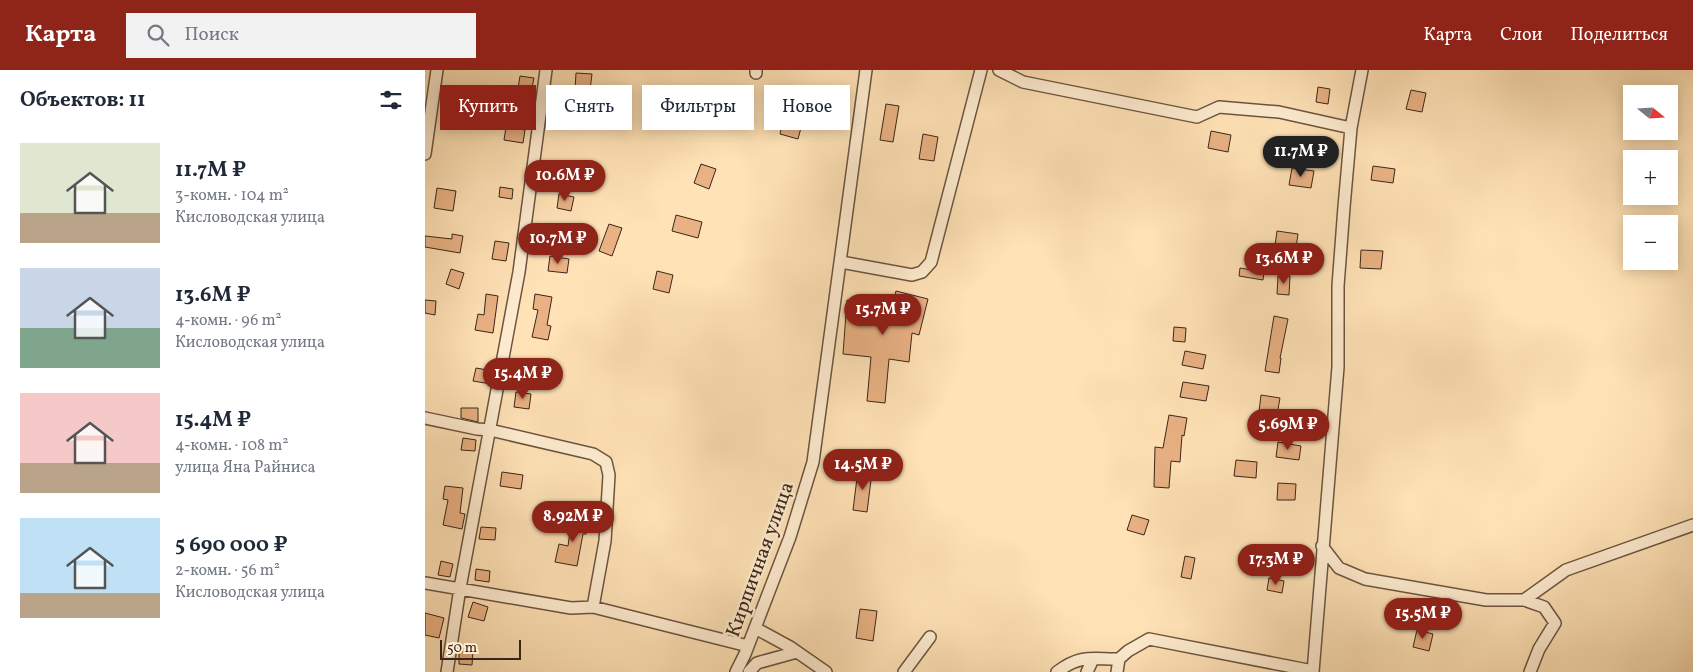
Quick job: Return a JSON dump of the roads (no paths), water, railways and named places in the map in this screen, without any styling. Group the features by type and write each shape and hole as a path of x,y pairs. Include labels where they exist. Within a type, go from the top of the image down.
{"street":[{"path":"425,154 437,70"},
{"path":"447,672 460,588 519,272 546,70"},
{"name":"Кирпичная улица","path":"736,672 790,538 813,462 866,70"},
{"path":"841,262 912,275 922,272 931,262 981,70"},
{"path":"999,70 1023,82 1197,117 1219,107 1279,112 1351,128"},
{"path":"1117,672 1119,659 1128,651 1149,639 1313,671 1338,368 1338,286 1351,128 1362,70"},
{"path":"425,418 490,430 593,454 606,462 609,475 605,541 593,607"},
{"path":"1524,600 1566,570 1693,525"},
{"path":"1322,546 1339,568 1365,578 1486,600 1524,600 1544,607 1555,623 1539,649 1530,672"},
{"path":"425,583 571,608 593,607 748,646"},
{"path":"755,628 797,652 826,672"},
{"path":"904,672 930,637"},
{"path":"749,672 757,663 797,652"},
{"path":"1057,672 1069,663 1087,658 1119,659"},
{"path":"1087,672 1093,659"}]}
